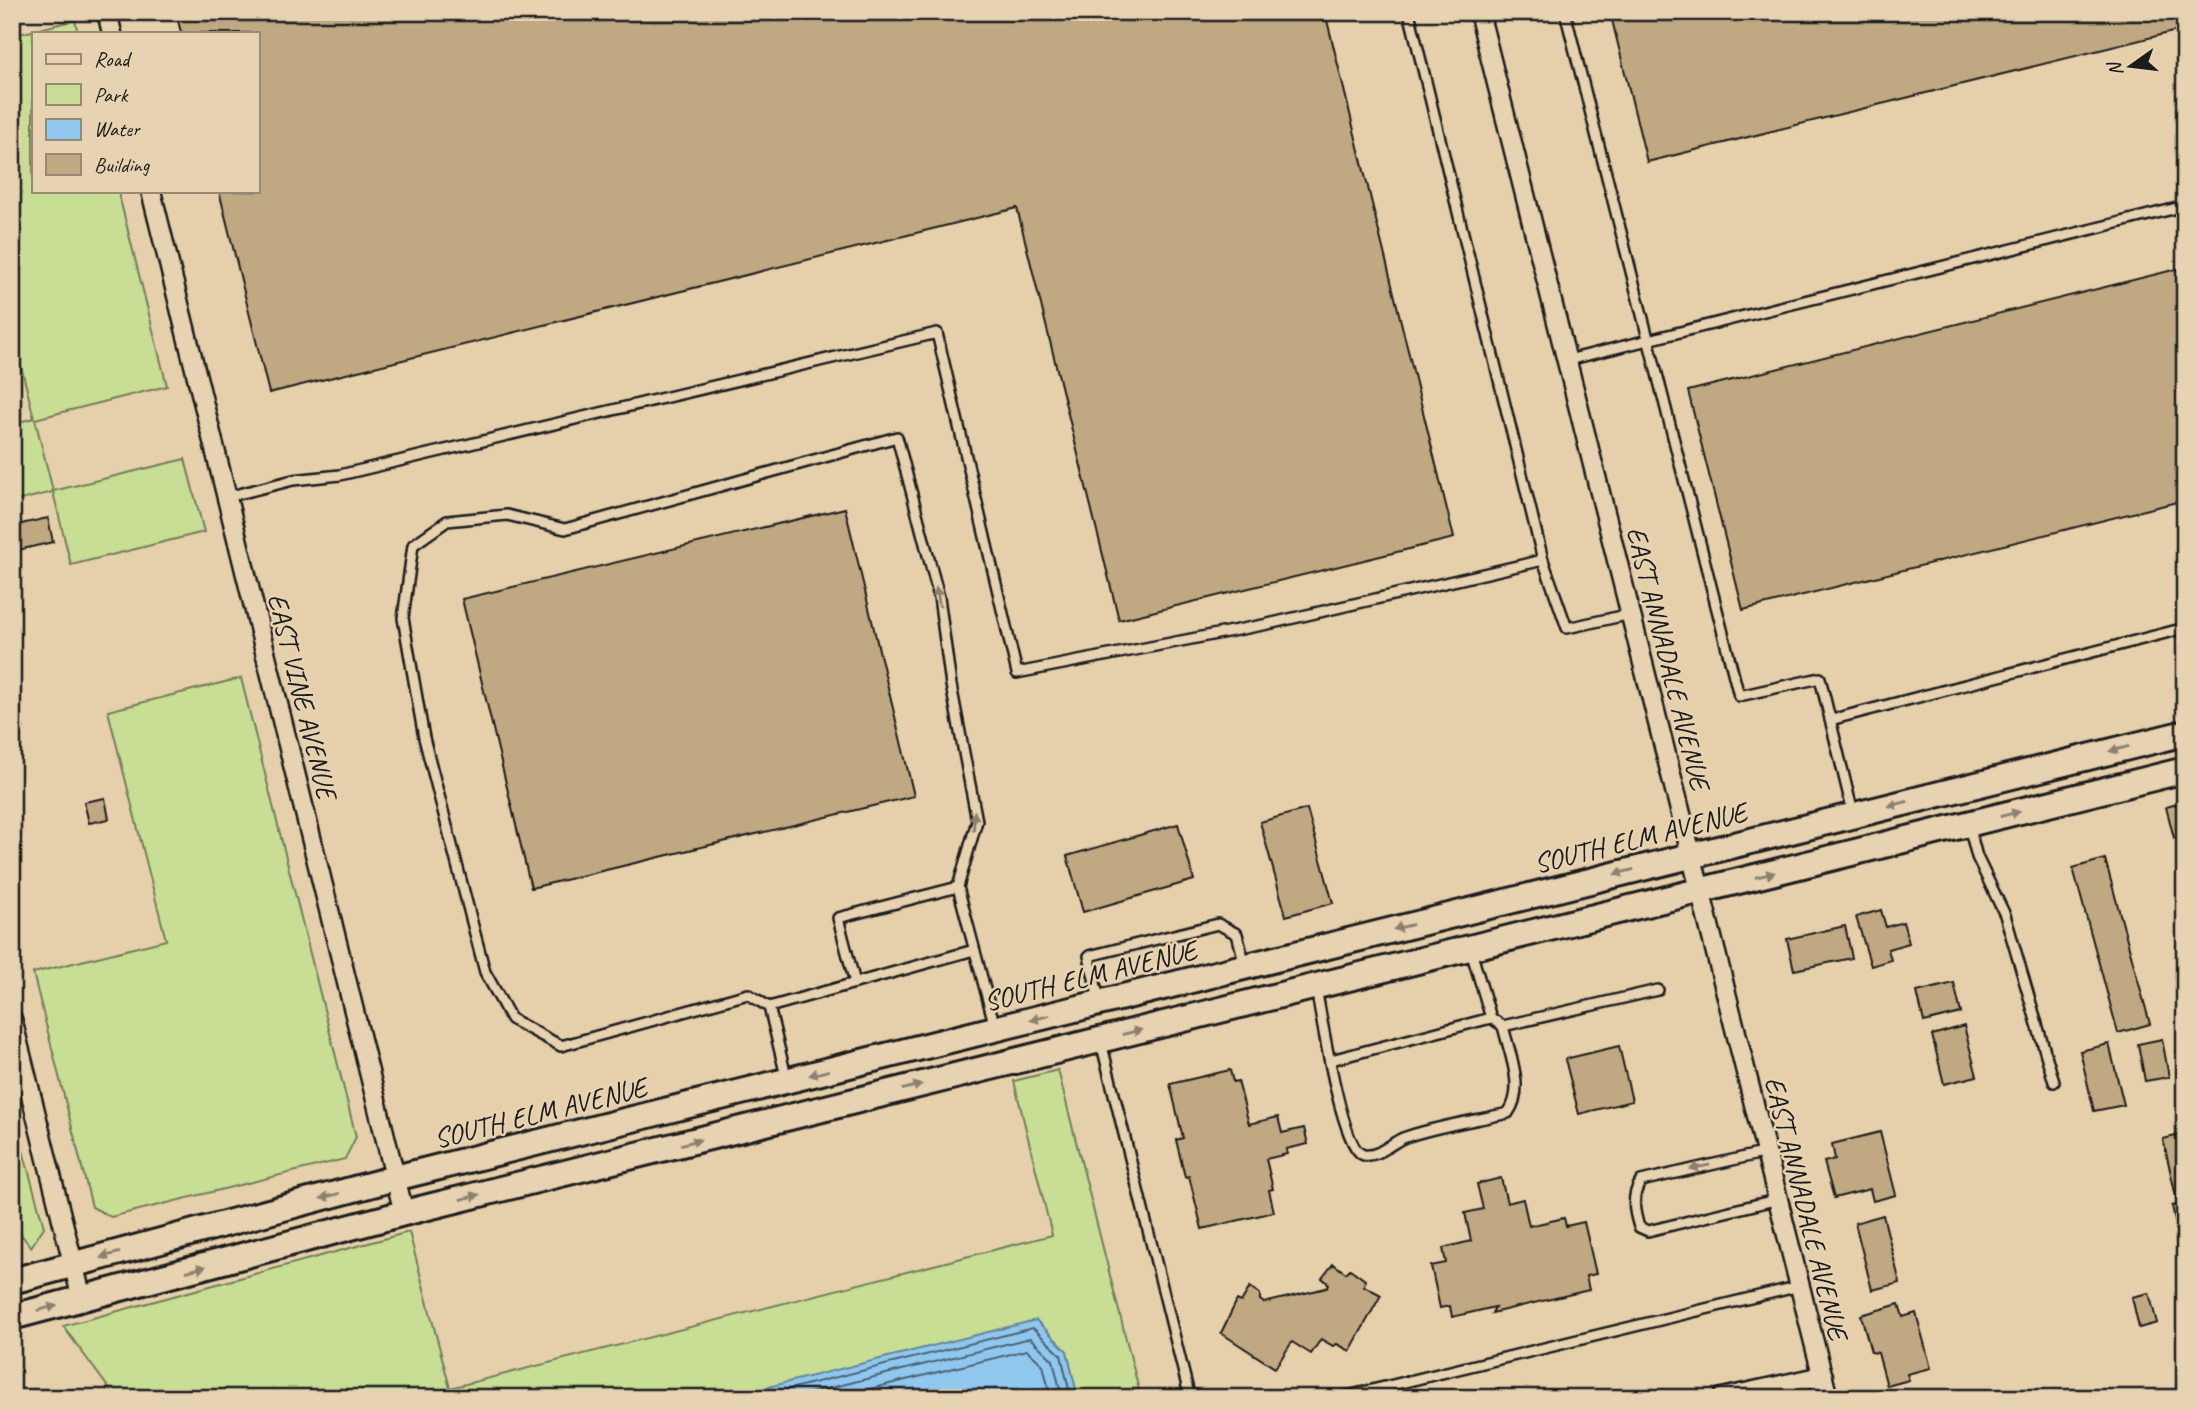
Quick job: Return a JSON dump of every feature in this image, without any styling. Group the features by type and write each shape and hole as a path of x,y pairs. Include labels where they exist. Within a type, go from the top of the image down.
{"main road":[{"name":"SOUTH ELM AVENUE","path":"12,1281 396,1178 2185,733"},
{"path":"12,1317 404,1213 2185,770"}],"street":[{"path":"107,12 112,32"},
{"name":"EAST ANNADALE AVENUE","path":"1479,12 1828,1398"},
{"name":"EAST VINE AVENUE","path":"151,192 404,1213"},
{"path":"12,1019 82,1299"},
{"path":"1722,1398 1823,1376"}],"lane":[{"path":"1409,12 1544,560 1567,628 1631,614"},
{"path":"1565,12 1739,696 1820,678 1853,815"},
{"path":"1568,360 2185,206"},
{"path":"227,497 293,480 340,475 937,333 1017,673 1268,624 1544,560"},
{"path":"974,950 769,1007 748,995 561,1046 511,1019 485,972 424,738 403,618 413,545 447,521 483,517 508,515 565,529 897,437 939,597 951,685 977,821 958,887 996,1029"},
{"path":"1830,720 2185,628"},
{"path":"1969,824 1977,857 2006,915 2054,1082"},
{"path":"855,983 838,918 958,887"},
{"path":"1100,1003 1089,956 1219,924 1237,934 1246,966"},
{"path":"1315,986 1343,1121 1354,1148 1362,1155 1372,1155 1403,1138 1508,1113 1517,1095 1503,1027 1491,1018 1470,947"},
{"path":"1503,1027 1658,990"},
{"path":"769,1007 787,1081"},
{"path":"1331,1060 1491,1018"},
{"path":"1101,1040 1189,1398"},
{"path":"1767,1153 1641,1181 1635,1189 1634,1210 1639,1227 1648,1231 1779,1199"},
{"path":"1339,1398 1801,1286"}],"green space":[{"path":"75,20 78,32 32,32 32,192 118,192 167,386 35,419 53,491 185,459 204,532 71,565 53,492 12,502 12,424 34,418 16,346 12,346 12,36"},
{"path":"241,678 356,1137 345,1159 111,1217 92,1207 33,973 166,940 108,711"},
{"path":"1058,1070 1141,1398 116,1398 63,1326 409,1232 450,1388 1052,1235 1014,1081"},
{"path":"12,1111 44,1227 31,1247 12,1223"}],"water":[{"path":"1036,1320 1067,1351 1078,1398 724,1398"}],"building":[{"path":"192,12 1325,12 1454,538 1119,620 1017,208 269,393 219,192 259,192 259,32 181,32 177,16"},
{"path":"1610,12 2185,12 2185,29 1647,162"},
{"path":"2185,267 2185,500 1743,610 1688,391"},
{"path":"845,508 914,796 531,888 462,599"},
{"path":"48,518 53,542 14,551 12,526"},
{"path":"12,689 23,728 12,731"},
{"path":"105,798 109,819 89,823 84,802"},
{"path":"2185,802 2185,835 2174,838 2166,807"},
{"path":"1307,809 1333,903 1286,916 1260,822"},
{"path":"1178,824 1194,880 1083,912 1067,856"},
{"path":"2105,859 2150,1024 2118,1033 2073,868"},
{"path":"1881,910 1886,927 1903,922 1909,943 1888,949 1891,960 1871,966 1856,917"},
{"path":"1845,926 1852,958 1794,970 1787,939"},
{"path":"1954,983 1961,1013 1924,1022 1917,992"},
{"path":"1964,1026 1977,1076 1944,1084 1932,1035"},
{"path":"2162,1039 2169,1077 2145,1081 2138,1044"},
{"path":"2109,1044 2124,1105 2094,1111 2080,1051"},
{"path":"1619,1046 1632,1101 1579,1114 1565,1059"},
{"path":"1230,1070 1233,1082 1238,1081 1249,1124 1278,1117 1282,1133 1304,1128 1308,1144 1286,1149 1287,1154 1266,1159 1273,1189 1269,1190 1274,1212 1202,1229 1189,1176 1185,1177 1176,1140 1183,1138 1170,1084"},
{"path":"1880,1132 1896,1195 1873,1201 1870,1189 1834,1198 1824,1162 1835,1159 1832,1144"},
{"path":"2176,1136 2185,1176 2185,1199 2177,1201 2163,1139"},
{"path":"1501,1178 1507,1203 1523,1199 1529,1226 1564,1218 1566,1226 1584,1222 1596,1274 1586,1276 1589,1290 1492,1313 1495,1307 1452,1317 1450,1306 1440,1308 1431,1266 1446,1263 1443,1248 1471,1241 1465,1213 1483,1209 1477,1184"},
{"path":"2185,1203 2185,1238 2179,1238 2172,1206"},
{"path":"1883,1215 1900,1283 1872,1290 1855,1223"},
{"path":"1333,1264 1346,1273 1350,1269 1365,1280 1364,1286 1381,1295 1350,1351 1321,1339 1311,1354 1292,1342 1275,1368 1221,1333 1237,1300 1241,1302 1250,1287 1260,1294 1260,1300 1264,1303 1326,1288 1329,1284 1322,1278"},
{"path":"2149,1293 2157,1323 2139,1328 2132,1297"},
{"path":"1899,1304 1903,1317 1916,1313 1931,1368 1907,1374 1909,1380 1887,1386 1878,1353 1871,1352 1861,1315"}]}
